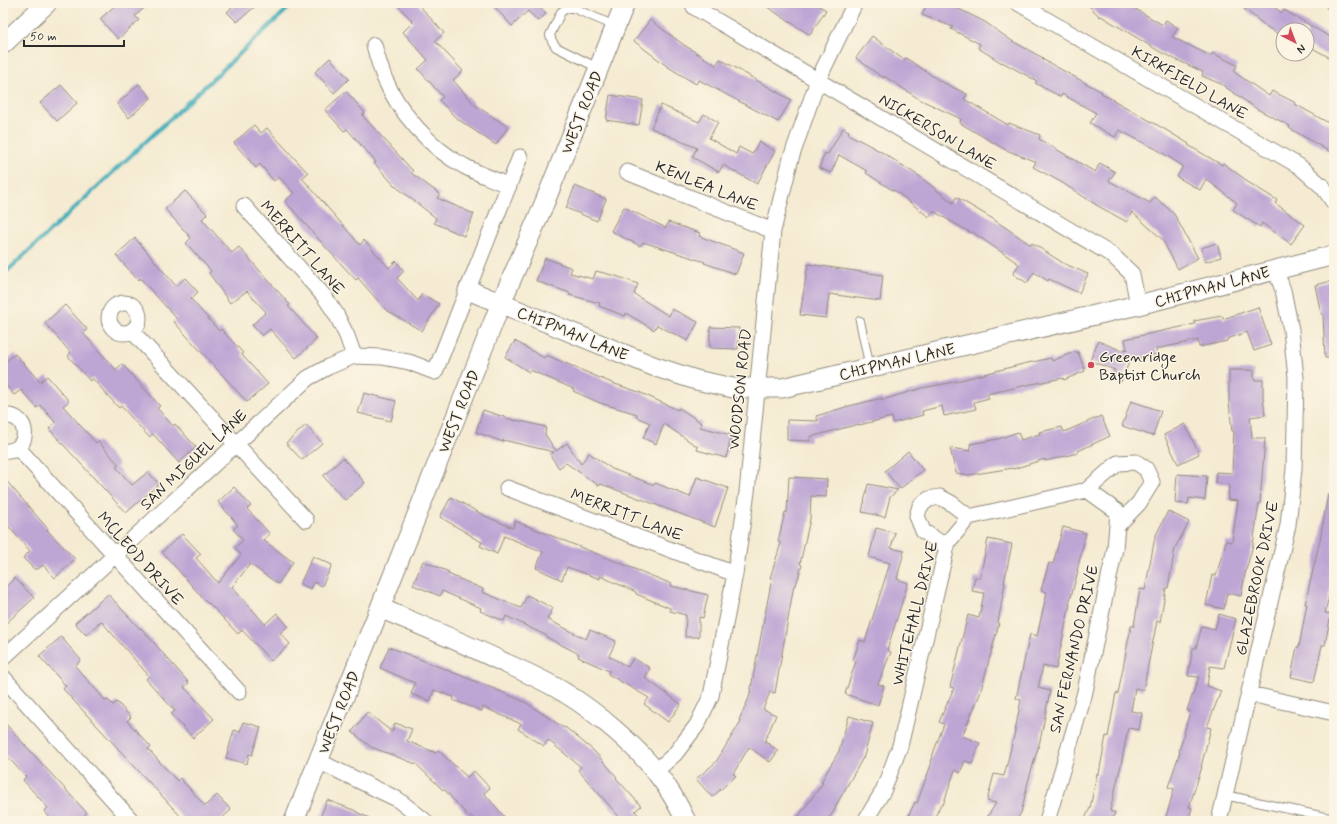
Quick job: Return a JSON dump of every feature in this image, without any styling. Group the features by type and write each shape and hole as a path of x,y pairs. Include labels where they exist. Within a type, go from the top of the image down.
{"street":[{"path":"3,44 46,3"},
{"name":"WEST ROAD","path":"294,821 501,303 544,204 625,3"},
{"name":"WOODSON ROAD","path":"656,771 675,754 697,726 711,696 735,574 747,492 773,231 791,158 818,80 855,3"},
{"name":"KIRKFIELD LANE","path":"1018,3 1299,166 1323,187 1334,203"},
{"name":"NICKERSON LANE","path":"694,8 1112,255 1132,274 1138,305"},
{"path":"374,45 384,77 400,108 420,131 438,148 464,166 509,186"},
{"path":"468,290 520,157"},
{"name":"KENLEA LANE","path":"627,172 773,231"},
{"name":"MERRITT LANE","path":"244,206 324,296 336,314 354,356"},
{"name":"CHIPMAN LANE","path":"468,290 653,366 696,380 733,388 782,388 1138,305 1334,255"},
{"name":"GLAZEBROOK DRIVE","path":"1219,821 1250,694 1288,525 1294,470 1296,378 1283,290 1275,269"},
{"name":"SAN MIGUEL LANE","path":"3,658 308,378 328,367 354,356 382,357 409,362 435,372 468,290"},
{"path":"132,332 306,520"},
{"path":"3,416 15,418 23,426 25,432 24,438 18,448 3,451"},
{"name":"MCLEOD DRIVE","path":"18,448 239,692"},
{"path":"947,546 923,531 917,516 920,506 929,499 940,497 951,503 968,518 1087,490 1118,463 1136,462 1146,469 1152,482 1139,503 1117,526"},
{"name":"MERRITT LANE","path":"507,488 735,574"},
{"path":"1087,490 1118,512 1117,526"},
{"name":"WHITEHALL DRIVE","path":"865,821 883,791 900,746 948,542 968,518"},
{"name":"SAN FERNANDO DRIVE","path":"1047,821 1084,696 1114,554 1117,526"},
{"path":"380,608 530,674 565,693 593,713 628,742 656,771 676,801 686,821"},
{"path":"3,677 126,819"},
{"path":"1250,694 1334,713"},
{"path":"318,761 397,798 425,821"}],"lane":[{"path":"598,68 556,47 550,34 561,12 567,8 573,8 615,26"},
{"path":"860,321 870,368"},
{"path":"1225,795 1334,818"}],"building":[{"path":"118,3 150,3 135,16 139,20 118,39 100,19"},
{"path":"237,3 259,3 237,22 227,12"},
{"path":"396,3 417,3 444,33 435,41 463,71 453,80 475,105 508,127 496,145 456,118 439,100 443,97 418,69 428,60 403,32 413,22"},
{"path":"491,3 536,3 546,14 538,21 528,11 512,26"},
{"path":"761,3 814,3 826,10 810,35"},
{"path":"927,3 957,3 955,7 985,22 1012,41 1102,92 1101,93 1166,130 1222,165 1223,163 1246,181 1277,200 1275,203 1305,225 1291,244 1262,223 1260,227 1233,210 1237,203 1206,179 1200,190 1177,177 1183,166 1156,149 1119,130 1115,137 1090,123 1096,113 1062,94 1061,97 1035,83 1037,81 1002,63 978,48 980,44 951,29 953,27 922,15"},
{"path":"1086,3 1125,3 1163,25 1166,20 1178,28 1172,37 1211,56 1212,53 1237,65 1234,72 1269,96 1272,91 1296,103 1295,104 1334,126 1334,154 1289,128 1290,126 1257,109 1221,84 1202,76 1203,72 1162,53 1101,16 1100,17"},
{"path":"1237,3 1269,3 1282,13 1284,10 1305,22 1275,22 1275,32"},
{"path":"650,20 684,45 716,65 720,59 791,100 778,122 699,80 696,84 668,67 634,41"},
{"path":"1315,28 1334,39 1334,60 1315,49"},
{"path":"872,36 904,60 906,58 940,81 967,94 964,99 1008,125 1009,123 1040,135 1039,139 1095,172 1100,163 1115,172 1109,181 1150,203 1155,197 1174,214 1198,258 1178,269 1162,239 1132,212 1127,222 1033,167 1036,162 1004,149 960,123 961,119 919,99 884,76 883,78 856,58"},
{"path":"330,58 349,79 334,93 315,72"},
{"path":"139,84 151,98 129,118 117,104"},
{"path":"61,85 77,103 57,121 40,103"},
{"path":"346,91 365,113 362,115 413,171 411,173 440,194 437,198 474,214 464,236 434,223 436,218 395,186 374,163 376,162 347,129 344,131 325,110"},
{"path":"610,95 643,100 639,125 606,120"},
{"path":"661,105 699,122 704,114 718,122 709,138 736,154 739,147 752,154 759,142 775,151 757,184 723,165 719,172 692,157 697,148 651,128"},
{"path":"254,125 261,133 267,128 308,173 302,178 360,245 364,240 389,268 396,261 404,271 397,278 418,301 422,294 439,304 422,331 386,310 358,278 356,280 285,201 294,193 279,177 274,181 260,164 256,168 234,143"},
{"path":"843,128 849,131 848,134 880,151 919,176 953,203 956,197 993,219 1031,245 1032,243 1063,263 1088,274 1079,293 1049,279 1048,281 1034,272 1027,283 1013,274 1019,264 972,232 971,233 933,211 929,217 894,190 866,173 867,171 839,155 831,173 819,168 825,153 828,154"},
{"path":"575,186 606,199 597,221 566,208"},
{"path":"185,191 207,214 202,219 232,253 239,247 290,305 288,306 317,339 296,358 270,329 262,336 252,325 266,312 247,291 230,303 209,273 211,271 186,243 191,238 165,209"},
{"path":"624,207 666,228 668,222 700,233 699,236 744,253 736,274 704,263 705,262 643,242 640,246 611,231"},
{"path":"135,238 176,286 185,278 198,292 191,299 219,331 221,329 243,353 242,355 268,384 247,402 174,322 177,319 140,278 138,280 116,255"},
{"path":"1217,243 1221,257 1205,262 1201,248"},
{"path":"545,258 572,268 570,273 593,279 596,271 638,284 634,294 669,316 672,309 698,322 688,341 657,325 654,330 626,313 625,316 599,306 600,303 569,295 570,293 536,281"},
{"path":"808,264 883,275 880,301 829,294 826,318 800,315"},
{"path":"1332,281 1334,289 1334,358 1325,358 1323,314 1321,314 1315,285"},
{"path":"65,305 87,329 83,333 116,370 122,364 160,406 157,408 173,426 175,424 196,447 179,463 153,434 149,437 121,406 119,408 92,378 90,381 68,356 71,353 45,323"},
{"path":"1258,307 1271,345 1254,351 1247,332 1227,339 1227,341 1199,347 1198,340 1156,349 1157,354 1130,360 1121,382 1112,378 1115,370 1090,361 1098,341 1123,351 1124,349 1127,350 1125,339 1195,324 1194,321 1222,316 1223,319"},
{"path":"710,327 739,328 738,349 710,348"},
{"path":"515,341 544,358 546,355 612,383 639,392 678,410 679,408 702,423 700,427 732,435 726,458 697,450 698,447 664,424 656,444 643,438 650,423 636,417 637,414 600,403 573,391 574,389 530,370 529,372 505,357"},
{"path":"1074,352 1078,352 1085,371 1064,380 1063,378 987,394 989,398 974,402 976,409 944,416 942,406 922,411 923,415 893,423 892,417 810,437 810,441 787,440 787,420 818,421 816,416 849,406 882,398 882,400 922,388 949,383 1023,364 1051,358 1052,361"},
{"path":"15,354 40,382 47,376 69,401 63,406 96,443 98,441 119,465 116,467 132,485 148,472 159,484 126,513 49,429 55,422 40,405 37,408 21,390 14,395 3,382 3,364"},
{"path":"1229,370 1254,370 1254,380 1263,380 1265,415 1250,417 1252,438 1265,438 1260,503 1253,545 1241,596 1227,593 1224,609 1206,605 1212,575 1216,576 1226,541 1232,542 1238,501 1228,500 1229,484 1215,483 1216,472 1232,473 1234,431 1232,431 1229,402"},
{"path":"364,393 396,401 391,421 358,413"},
{"path":"1131,401 1161,411 1153,436 1122,426"},
{"path":"483,410 516,421 546,427 545,434 556,451 567,443 581,464 589,453 612,469 654,485 655,483 690,497 697,477 728,488 715,527 601,484 599,486 566,463 559,468 550,455 554,452 503,440 503,442 476,432"},
{"path":"1101,416 1110,436 1078,451 1078,453 1045,461 1045,459 1013,469 969,475 956,473 950,448 971,451 970,444 998,439 1018,432 1021,440 1040,434 1039,432 1062,427 1064,432"},
{"path":"1185,424 1199,454 1178,464 1164,435"},
{"path":"306,425 322,443 302,460 286,443"},
{"path":"908,451 923,470 900,489 885,471"},
{"path":"343,458 365,483 345,500 323,476"},
{"path":"1177,474 1207,476 1205,500 1189,498 1188,504 1175,503"},
{"path":"3,477 48,529 47,530 75,559 55,578 43,565 38,569 34,569 23,558 30,551 3,520"},
{"path":"789,477 827,479 826,497 811,496 810,519 800,564 802,565 796,585 794,585 775,693 770,692 763,709 776,715 765,741 778,751 770,762 749,747 733,774 736,776 712,797 696,779 716,762 741,721 739,720 749,698 772,578 770,578 781,543 778,542 785,512 787,513"},
{"path":"868,484 898,490 890,497 885,517 862,512"},
{"path":"234,487 251,506 247,509 270,534 263,540 293,562 278,584 250,564 232,587 265,624 277,613 288,626 280,633 290,644 271,661 242,630 238,634 209,603 208,604 162,552 182,534 201,554 196,558 218,583 241,555 235,548 243,540 233,529 238,525 218,502"},
{"path":"1328,494 1334,494 1334,575 1325,613 1331,614 1325,645 1322,645 1314,682 1291,677 1297,647 1299,647 1307,604 1305,604 1320,540"},
{"path":"451,497 485,516 513,528 515,521 672,584 671,586 708,595 703,618 699,617 699,637 685,637 686,615 670,611 670,608 636,594 636,592 600,576 600,579 567,567 562,580 536,568 543,552 504,536 497,554 480,546 482,542 440,517"},
{"path":"1168,511 1189,522 1175,548 1168,588 1166,588 1160,622 1157,621 1143,690 1135,688 1131,711 1142,713 1139,730 1128,728 1110,811 1115,813 1111,821 1084,821 1090,808 1097,774 1099,774 1106,736 1108,737 1131,626 1134,626 1140,589 1145,590 1155,537"},
{"path":"1063,527 1086,533 1069,604 1056,669 1043,666 1038,688 1050,691 1040,741 1021,813 1016,821 985,821 996,803 987,801 994,774 1004,776 1021,700 1016,699 1030,634 1037,636 1047,592 1041,590 1049,563 1053,564"},
{"path":"876,528 895,533 891,548 904,551 897,579 908,583 887,650 891,652 878,684 884,686 878,705 845,694 856,661 853,660 860,640 865,642 890,563 869,557"},
{"path":"988,539 1012,544 1004,583 999,623 980,694 962,736 980,743 972,764 965,761 960,773 955,770 943,805 941,804 933,821 906,821 915,802 917,803 944,724 939,722 954,688 950,687 968,615 979,618 984,593 972,591 975,577 980,578"},
{"path":"313,556 332,565 322,586 314,582 311,589 300,584"},
{"path":"423,561 449,572 448,574 483,589 482,592 521,608 527,595 553,608 547,619 586,639 590,630 616,641 609,656 628,667 633,658 650,668 645,678 681,704 668,722 644,704 649,698 608,674 609,671 578,657 579,654 546,637 547,636 506,616 504,621 480,611 481,608 442,591 440,596 413,585"},
{"path":"15,578 34,598 3,626 3,589"},
{"path":"108,594 140,629 141,628 189,683 184,687 214,719 193,738 171,714 175,711 146,679 149,676 101,621 86,635 75,623"},
{"path":"1219,614 1236,619 1224,668 1210,666 1207,686 1221,691 1207,727 1211,728 1202,767 1189,807 1192,808 1188,821 1165,821 1174,789 1168,787 1180,752 1190,711 1187,710 1199,677 1188,676 1193,648 1196,648 1202,626 1215,629"},
{"path":"61,637 81,660 75,666 106,701 108,700 113,705 117,702 131,717 127,721 151,747 148,749 177,781 180,778 205,806 217,795 231,810 219,821 185,821 63,689 66,686 39,656"},
{"path":"389,647 525,702 564,728 565,727 594,751 617,777 616,778 641,806 635,811 644,821 623,821 578,770 581,767 548,740 544,746 518,729 521,724 483,707 482,711 453,700 454,697 434,690 430,701 411,694 415,683 380,668"},
{"path":"367,712 392,732 395,723 412,729 407,741 436,753 438,750 467,777 474,771 490,788 484,793 508,821 476,821 471,816 469,817 444,789 443,790 416,764 371,747 352,732"},
{"path":"849,716 873,723 864,756 835,807 836,808 827,821 795,821 823,783 821,782 839,751"},
{"path":"3,721 87,813 78,821 53,821 44,811 48,808 23,780 26,777 3,752"},
{"path":"243,722 261,727 252,755 249,754 247,764 226,758 234,730 240,732"},
{"path":"327,800 356,811 376,821 319,821"}],"waterway":[{"path":"3,275 294,3"}],"place":[{"name":"Greenridge Baptist Church","path":"1091,365"}]}
